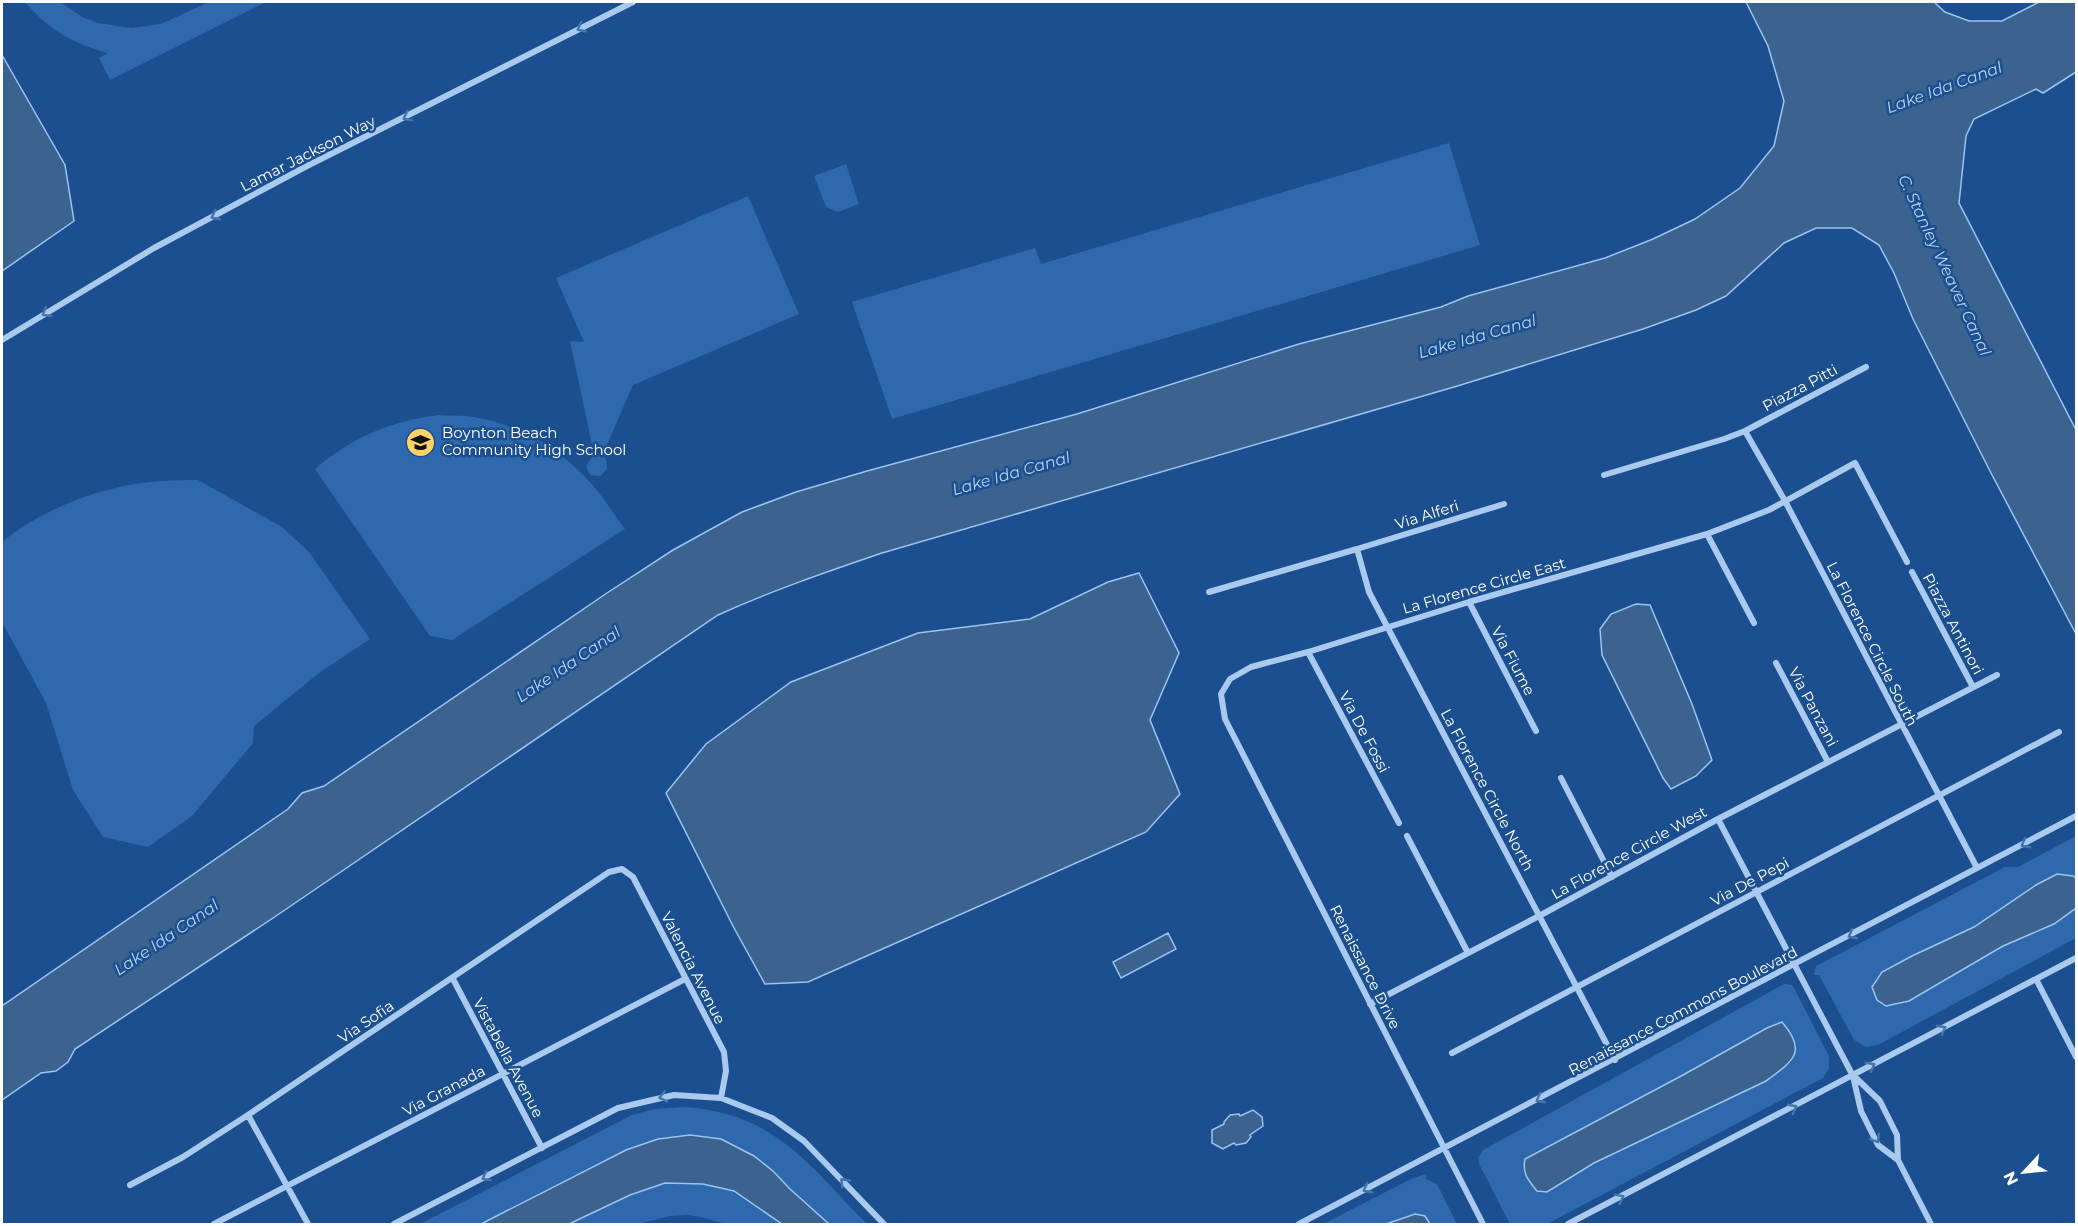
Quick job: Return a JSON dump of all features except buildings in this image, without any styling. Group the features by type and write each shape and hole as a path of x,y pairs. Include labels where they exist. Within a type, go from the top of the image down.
{"street":[{"name":"Lamar Jackson Way","path":"2,340 154,248 307,166 633,2"},
{"name":"Piazza Pitti","path":"1745,431 1866,367"},
{"path":"1604,475 1745,431"},
{"name":"La Florence Circle South","path":"1745,431 1785,501 1977,868"},
{"name":"Piazza Antinori","path":"1785,501 1855,463 1907,561"},
{"name":"La Florence Circle East","path":"1225,719 1221,694 1230,679 1251,667 1707,534 1769,510 1785,501"},
{"name":"Via Alferi","path":"1209,592 1504,504"},
{"path":"1707,534 1754,623"},
{"path":"1357,549 1369,592 1388,627"},
{"name":"Piazza Antinori","path":"1912,572 1972,687"},
{"name":"Via Fiume","path":"1469,602 1536,731"},
{"name":"La Florence Circle North","path":"1388,627 1615,1060"},
{"name":"Via De Fossi","path":"1308,652 1399,823"},
{"name":"Via Panzani","path":"1776,663 1828,762"},
{"name":"Piazza Antinori","path":"1900,724 1997,675"},
{"name":"Renaissance Drive","path":"1225,719 1484,1224"},
{"name":"La Florence Circle West","path":"1370,1004 1900,724"},
{"name":"Via De Pepi","path":"1452,1053 2059,732"},
{"path":"1561,778 1612,877"},
{"name":"Renaissance Commons Boulevard","path":"1299,1224 2076,816"},
{"path":"1718,819 1853,1076 1861,1111 1878,1145 1898,1160"},
{"path":"1407,836 1468,953"},
{"name":"Valencia Avenue","path":"609,872 622,869 633,877 724,1052 726,1071 721,1098"},
{"name":"Via Sofia","path":"130,1185 183,1157 248,1115 609,872"},
{"path":"1568,1224 2076,958"},
{"name":"Vistabella Avenue","path":"453,979 542,1148"},
{"name":"Via Granada","path":"214,1224 685,979"},
{"path":"2036,979 2076,1057"},
{"path":"1853,1076 1880,1101 1897,1135 1898,1160 1931,1224"},
{"path":"394,1224 618,1108 674,1095 721,1098 772,1118 804,1141 884,1224"},
{"path":"248,1115 308,1224"}],"shaded area":[{"path":"25,2 60,2 82,17 98,23 131,28 161,24 209,2 266,2 110,80 99,58 108,53 72,40 52,28"},
{"path":"1449,143 1480,245 892,419 852,302 1035,248 1041,264"},
{"path":"846,164 859,204 838,212 826,207 814,176"},
{"path":"748,196 799,314 633,385 603,454 607,469 600,476 590,475 586,466 594,454 570,341 584,342 556,278"},
{"path":"438,415 470,416 509,426 556,451 570,462 599,493 625,529 452,640 430,636 315,469 343,448 372,433 403,422"},
{"path":"198,480 282,527 309,552 370,639 319,673 254,726 253,743 192,816 148,847 103,837 73,790 46,703 2,622 2,542 18,530 56,509 98,493 140,483"},
{"path":"2076,836 2076,878 2057,874 2036,885 1974,927 1882,972 1872,987 1909,1001 2003,946 2054,924 2076,908 2076,938 1878,1045 1866,1047 1854,1040 1819,975 1814,975 1816,966 2005,867 2018,867"},
{"path":"1784,984 1792,985 1794,988 1829,1056 1829,1068 1823,1078 1547,1224 1510,1224 1479,1164 1478,1158 1483,1150","holes":["1767,1028 1790,1032 1794,1042 1794,1056 1787,1066 1766,1081 1594,1163 1547,1192 1526,1159"]},
{"path":"684,1107 716,1111 743,1119 788,1145 867,1224 829,1224 773,1171 604,1160 481,1224 420,1224 632,1115 655,1109"},
{"path":"1427,1174 1426,1179 1437,1184 1457,1224 1430,1224 1425,1216 1386,1224 1323,1224 1413,1178"},
{"path":"665,1183 703,1184 734,1191 782,1224 726,1224 687,1215 670,1216 638,1224 569,1224 630,1195"}],"water":[{"path":"1746,2 1934,2 1945,12 1969,21 2002,21 2039,2 2076,2 2076,72 2043,93 2036,89 1974,119 1966,136 1959,203 2076,430 2076,634 1913,319 1894,273 1879,245 1852,228 1816,228 1784,243 1726,296 1696,310 1643,329 1454,387 882,553 778,590 718,615 276,916 75,1049 68,1062 56,1071 41,1073 2,1100 2,1006 288,809 302,793 324,786 607,593 673,550 742,512 796,492 867,471 1077,414 1299,344 1441,307 1468,296 1605,258 1695,219 1740,188 1774,146 1784,101 1768,46"},
{"path":"2,55 65,165 74,221 2,271"},
{"path":"1139,573 1179,653 1150,720 1180,794 1146,832 808,982 765,984 666,793 706,744 791,682 918,633 1030,619 1108,582"},
{"path":"1636,604 1650,605 1692,704 1712,760 1696,776 1671,789 1663,778 1602,655 1600,629 1611,614"},
{"path":"2057,874 2076,878 2076,908 2054,924 2003,946 1909,1001 1886,1006 1877,1000 1872,987 1882,972 1974,927 2036,885"},
{"path":"1168,933 1176,949 1121,978 1113,962"},
{"path":"1782,1022 1794,1041 1794,1055 1784,1068 1766,1081 1594,1163 1547,1192 1537,1191 1528,1180 1524,1168 1525,1159"},
{"path":"1253,1110 1262,1117 1263,1126 1250,1135 1246,1143 1236,1145 1234,1143 1223,1149 1212,1143 1212,1130 1224,1124 1230,1115 1239,1114 1240,1116"},
{"path":"690,1135 721,1139 754,1156 829,1224 782,1224 734,1191 703,1184 665,1183 630,1195 569,1224 481,1224 626,1150 658,1139"},
{"path":"1415,1214 1425,1216 1430,1224 1386,1224"}],"place":[{"name":"Boynton Beach Community High School","path":"421,442"}],"water label":[{"name":"Lake Ida Canal","path":"1944,87"},
{"name":"C. Stanley Weaver Canal","path":"1945,265"},
{"name":"Lake Ida Canal","path":"1477,336"},
{"name":"Lake Ida Canal","path":"1011,473"},
{"name":"Lake Ida Canal","path":"568,664"},
{"name":"Lake Ida Canal","path":"166,937"}]}
